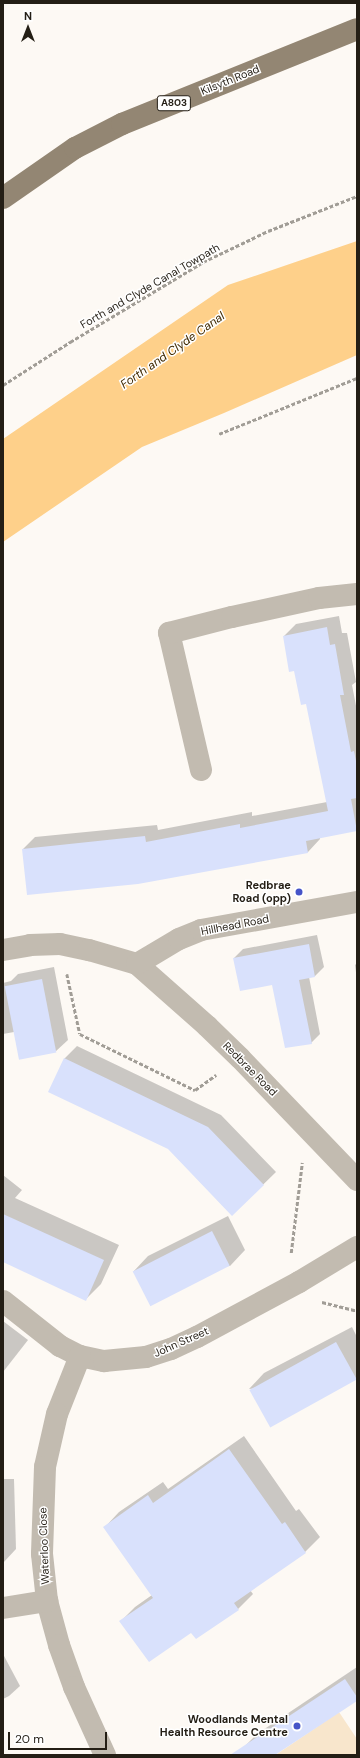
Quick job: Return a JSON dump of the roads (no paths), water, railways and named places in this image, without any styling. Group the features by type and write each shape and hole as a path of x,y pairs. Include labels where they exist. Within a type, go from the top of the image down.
{"main road":[{"name":"Kilsyth Road","path":"3,198 75,148 122,124 357,29"}],"street":[{"path":"201,770 169,633 232,617 312,600 357,594"},
{"name":"Hillhead Road","path":"137,964 179,939 201,930 357,902"},
{"path":"3,950 30,945 60,944 90,950 137,964"},
{"name":"Redbrae Road","path":"137,964 207,1026 240,1058 357,1180"},
{"name":"John Street","path":"3,1301 60,1346 80,1356 104,1361 146,1357 171,1349 299,1282 357,1247"},
{"name":"Waterloo Close","path":"80,1356 57,1414 45,1468 42,1554 47,1601 59,1645 74,1687 105,1755"},
{"path":"3,1608 47,1601"}],"water":[{"name":"Forth and Clyde Canal","path":"357,241 357,355 142,447 3,542 3,439 228,285"}],"place":[{"name":"Redbrae Road (opp)","path":"299,892"},
{"name":"Woodlands Mental Health Resource Centre","path":"297,1726"}]}
